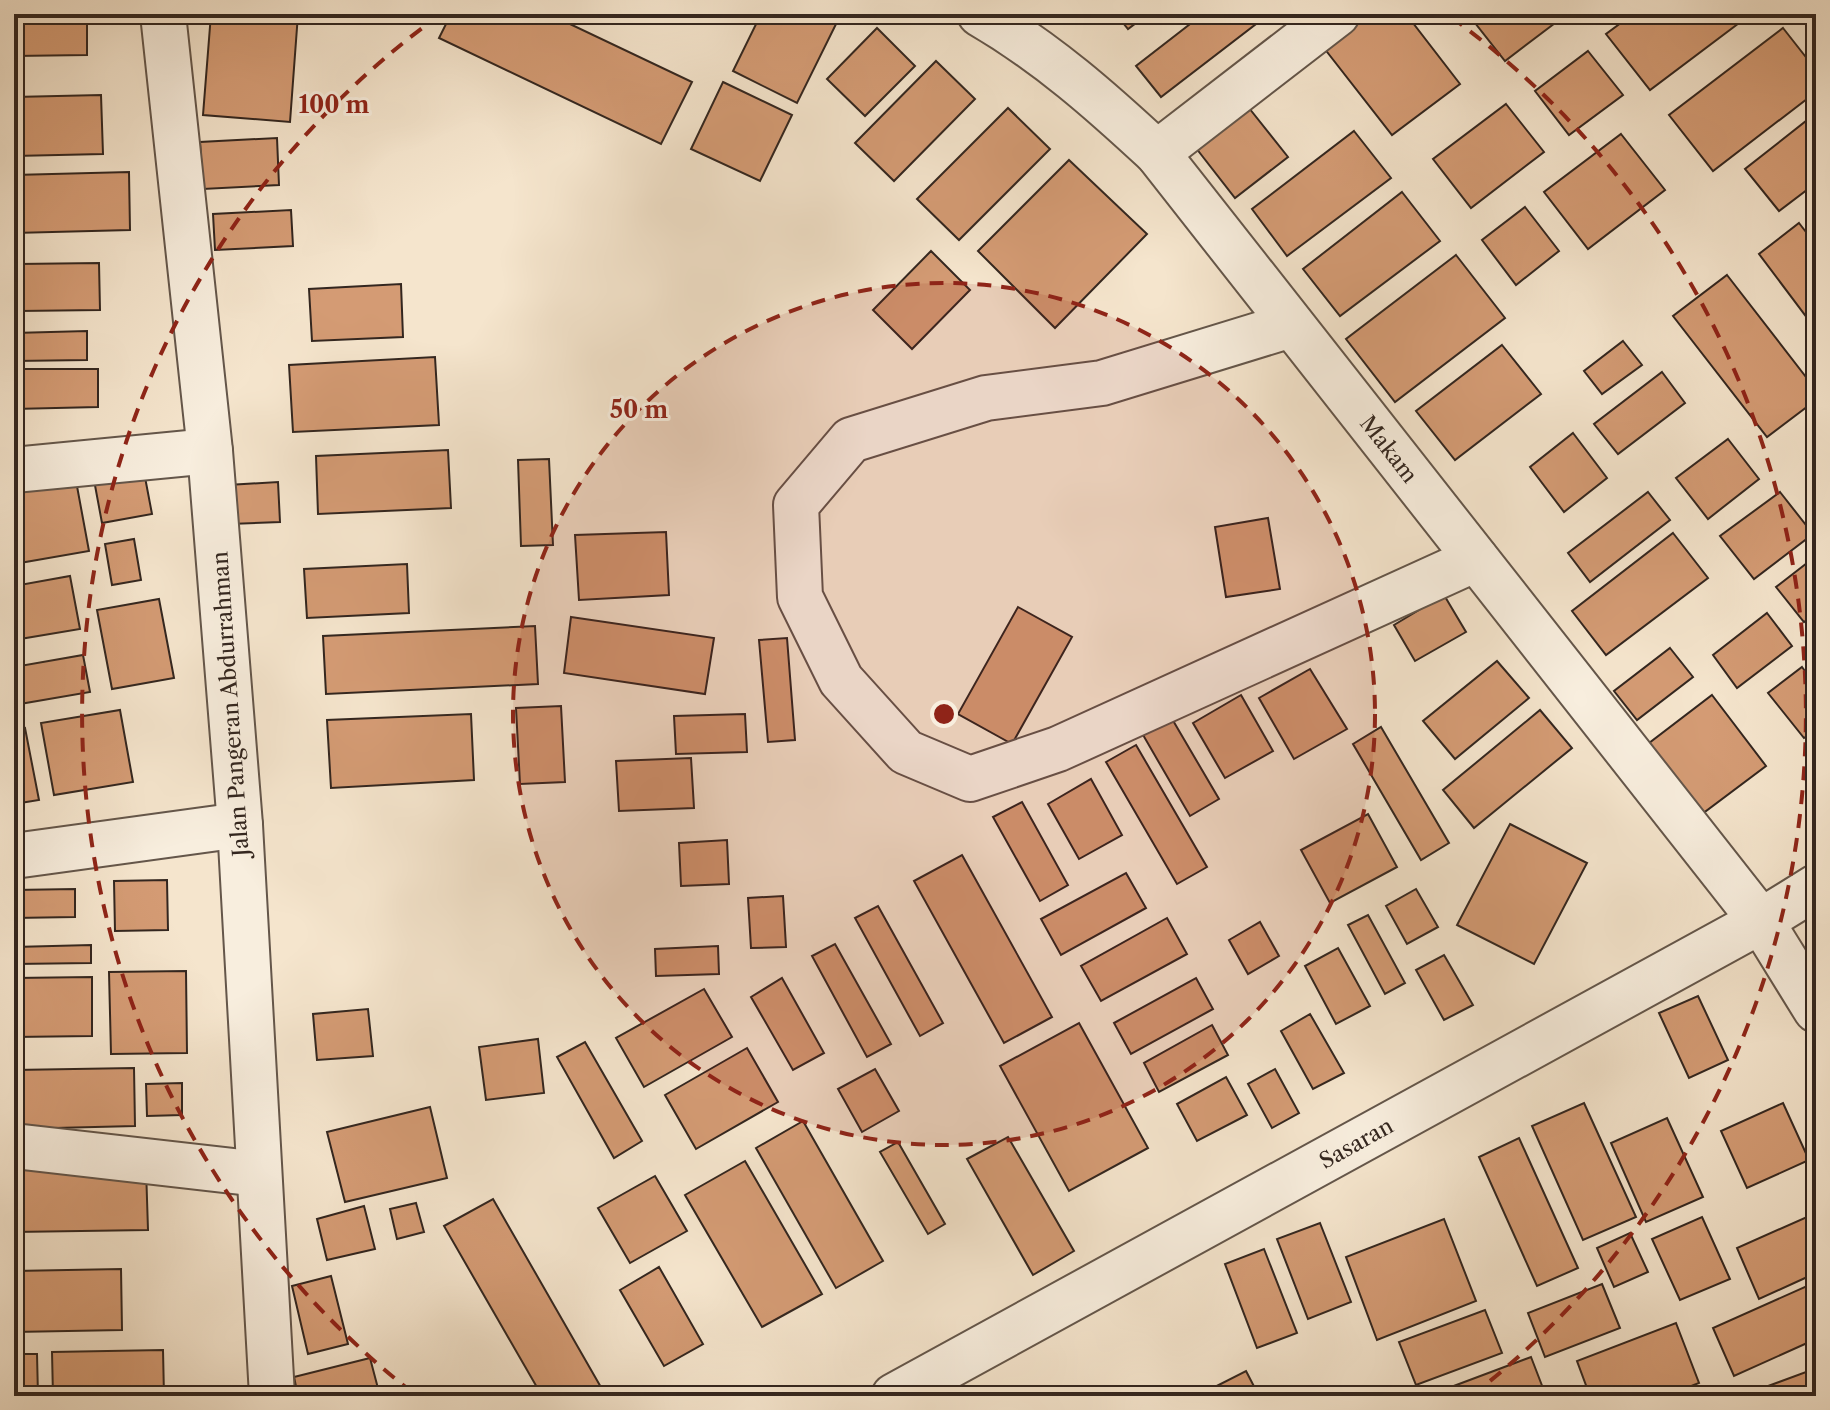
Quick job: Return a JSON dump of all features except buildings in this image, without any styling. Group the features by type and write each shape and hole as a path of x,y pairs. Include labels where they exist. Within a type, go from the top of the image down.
{"street":[{"name":"Jalan Pangeran Abdurrahman","path":"163,14 210,451 240,825 272,1396"},
{"name":"Makam","path":"980,14 1031,44 1081,82 1157,153 1761,921 1816,1010"},
{"path":"1157,153 1337,14"},
{"path":"1291,325 1102,383 986,398 851,440 796,505 800,597 841,680 906,752 970,779 1058,749 1476,559"},
{"path":"14,470 210,451"},
{"path":"14,856 240,825"},
{"name":"Sasaran","path":"894,1396 1761,921 1816,887"},
{"path":"14,1146 259,1174"}]}
